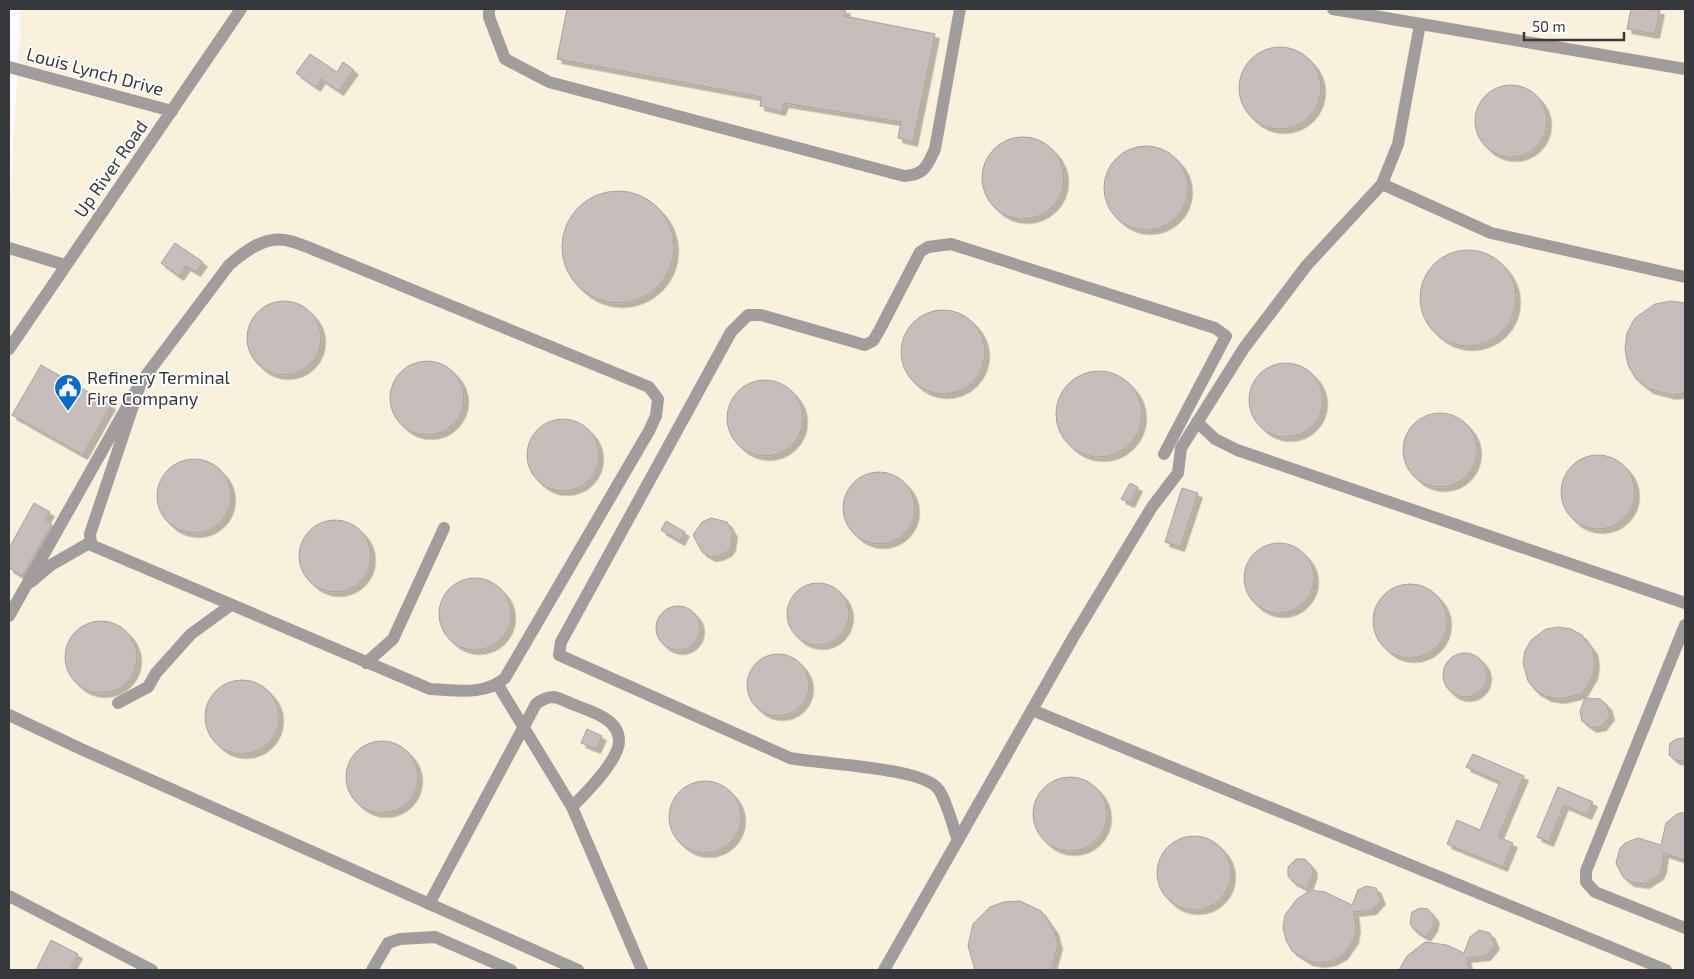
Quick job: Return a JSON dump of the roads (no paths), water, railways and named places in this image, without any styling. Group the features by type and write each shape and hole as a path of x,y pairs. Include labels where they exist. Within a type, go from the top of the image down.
{"street":[{"name":"Up River Road","path":"9,349 241,9"},
{"path":"489,9 489,17 505,59 549,82 904,176 917,175 926,167 935,150 960,9"},
{"path":"1333,9 1685,69"},
{"path":"884,970 1032,710 1152,507 1178,473 1180,448 1244,348 1307,265 1382,184 1398,144 1420,24"},
{"name":"Louis Lynch Drive","path":"9,67 172,111"},
{"path":"1382,184 1491,233 1685,277"},
{"path":"9,616 141,382 229,265 242,253 272,238 283,238 649,387 658,399 656,416 505,678 498,685 485,690 430,689 91,545 90,534 141,382"},
{"path":"958,840 938,788 924,779 870,767 812,763 790,758 559,655 561,642 731,332 748,315 761,315 864,345 873,341 920,252 928,247 951,244 1214,328 1226,336 1164,454"},
{"path":"9,248 65,265"},
{"path":"1197,422 1215,439 1237,450 1685,603"},
{"path":"366,663 394,639 444,528"},
{"path":"25,588 51,565 91,542"},
{"path":"118,703 148,687 156,674 191,634 231,605"},
{"path":"1685,625 1586,871 1586,882 1594,892 1685,928"},
{"path":"498,685 572,807 642,970"},
{"path":"429,904 536,704 544,698 554,697 605,718 616,728 619,742 615,755 589,790 572,807"},
{"path":"1032,710 1666,970"},
{"path":"9,714 80,749 578,970"},
{"path":"9,896 152,970"},
{"path":"372,970 388,943 400,939 435,936 511,970"}],"place":[{"name":"Refinery Terminal Fire Company","path":"68,412"}]}
